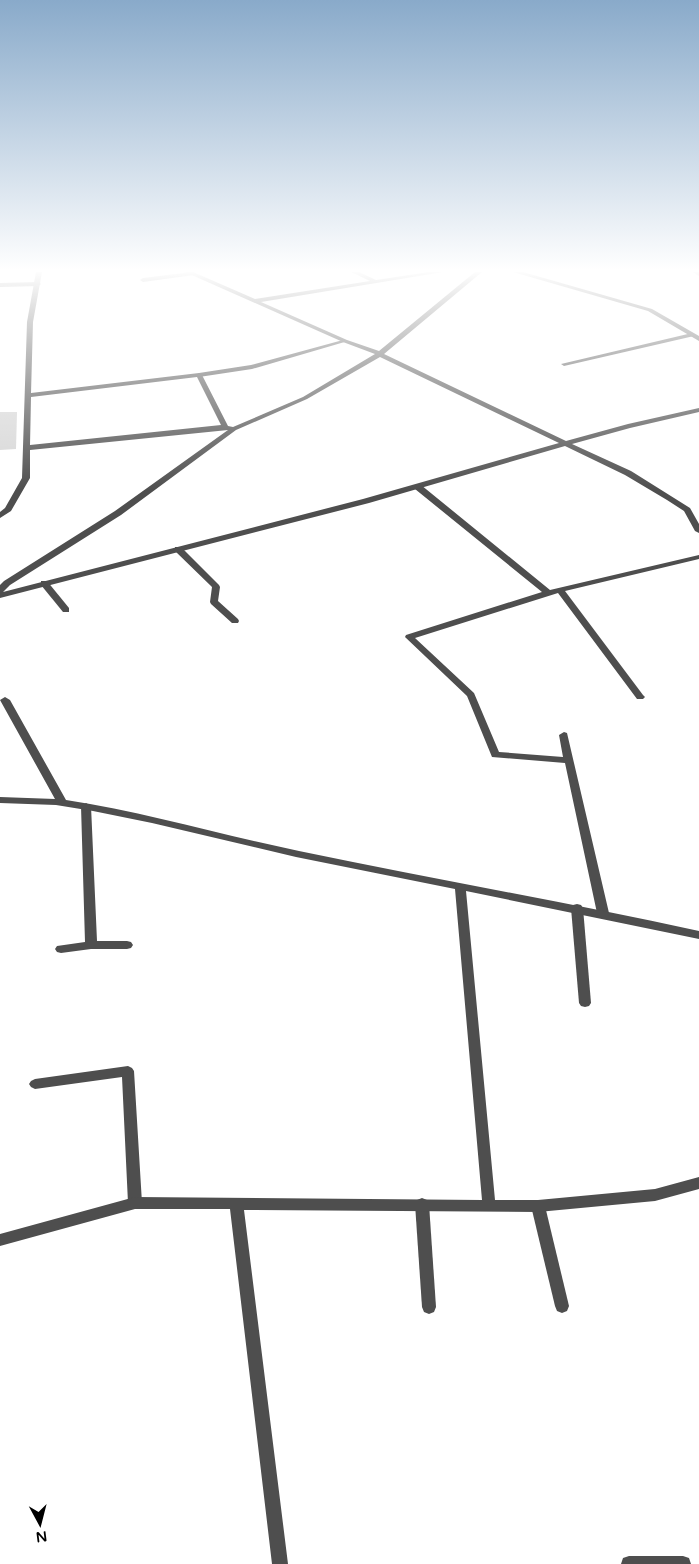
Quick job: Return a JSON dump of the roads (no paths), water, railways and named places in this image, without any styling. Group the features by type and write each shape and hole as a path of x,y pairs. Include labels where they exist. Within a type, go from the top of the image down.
{"street":[{"path":"0,516 8,510 26,478 29,345"},
{"path":"28,395 252,367 332,345"},
{"path":"356,345 380,354 568,442 628,473 687,510 699,531"},
{"path":"0,590 118,513 234,429 305,398 380,354 390,345"},
{"path":"564,364 648,345"},
{"path":"199,375 225,427"},
{"path":"0,595 418,487 568,442 654,419 699,410"},
{"path":"26,448 225,427 234,429"},
{"path":"418,487 548,593"},
{"path":"178,549 216,588 214,602 235,621"},
{"path":"569,760 495,755 471,695 409,637 548,593 699,557"},
{"path":"44,583 66,610"},
{"path":"560,590 640,697"},
{"path":"5,700 62,802"},
{"path":"564,735 603,913"},
{"path":"0,800 62,802 137,815 294,853 460,887 603,913 699,935"},
{"path":"86,806 92,945"},
{"path":"460,887 489,1205"},
{"path":"577,908 586,1003"},
{"path":"62,949 92,945 127,945"},
{"path":"35,1084 128,1071 135,1203"},
{"path":"0,1240 135,1203 538,1206 656,1195 699,1182"},
{"path":"236,1204 280,1564"},
{"path":"422,1204 429,1307"},
{"path":"538,1206 562,1306"},
{"path":"629,1564 683,1564"}]}
